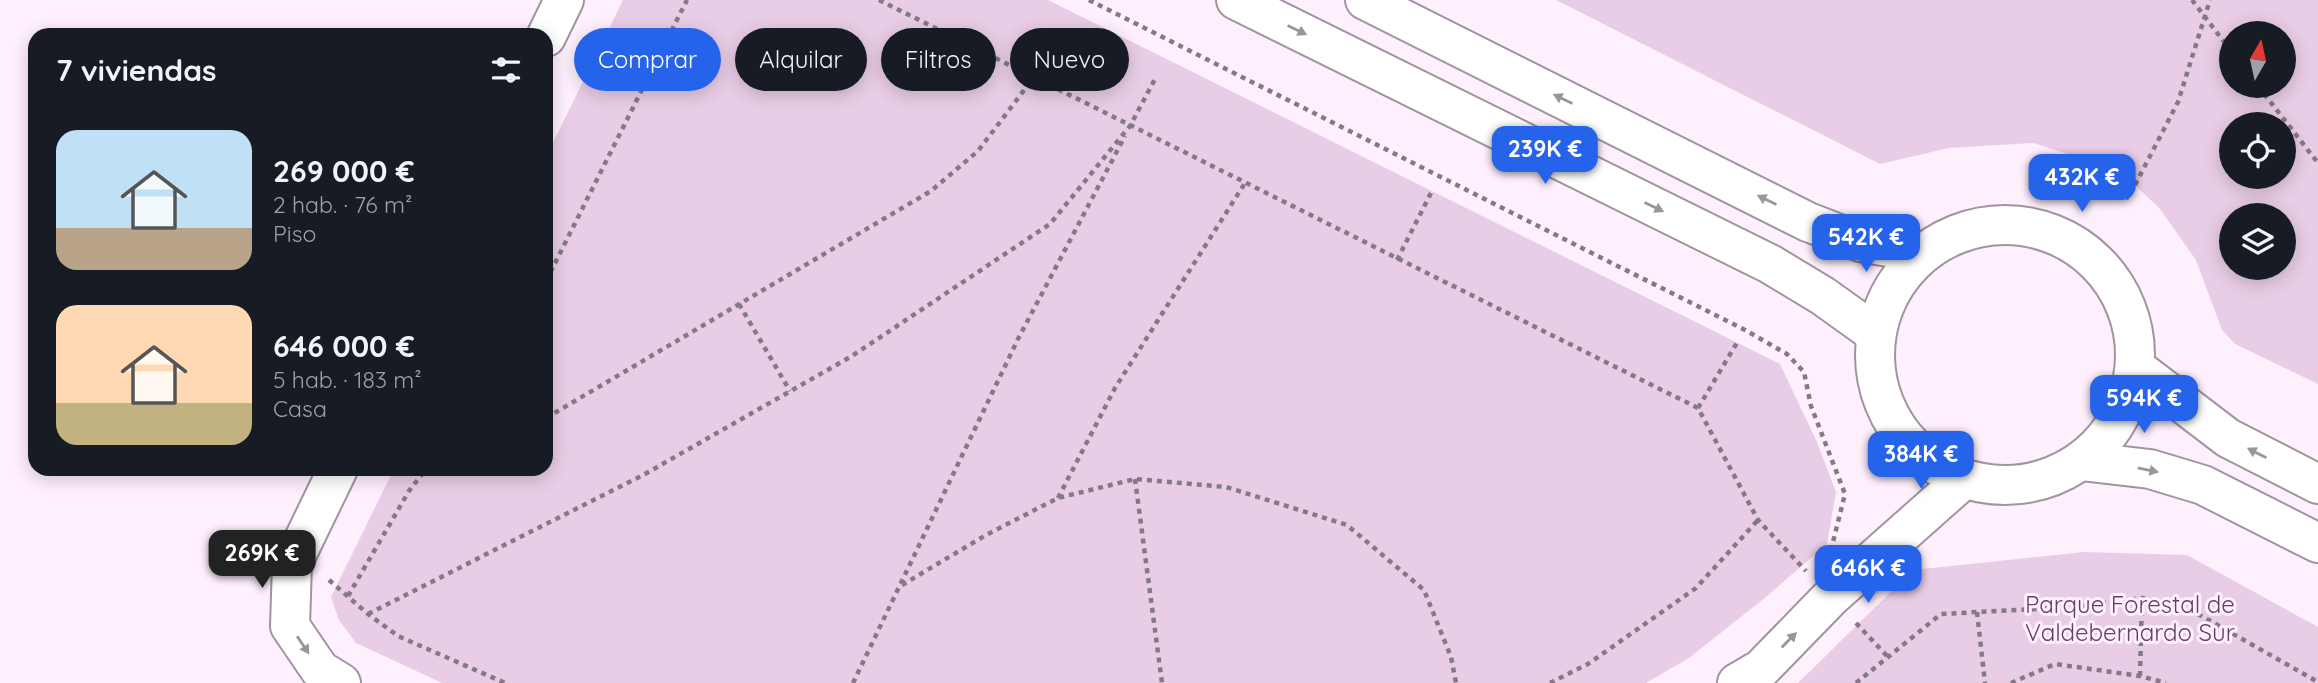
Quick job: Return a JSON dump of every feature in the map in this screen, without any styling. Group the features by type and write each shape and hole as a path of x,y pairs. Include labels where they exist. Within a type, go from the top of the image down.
{"street":[{"path":"550,28 564,0"},
{"path":"1236,0 1770,264 1824,296 1876,334"},
{"path":"1364,0 1808,222 1860,242 1923,253"},
{"path":"2018,225 2046,231 2069,241 2094,259 2113,281 2130,316 2136,345 2131,390 2112,430 2098,447 2063,472 2024,484 2004,486 1964,479 1943,470 1907,441 1893,423 1883,402 1874,357 1876,334 1892,289 1923,253 1954,234 1987,226 2018,225"},
{"path":"2135,367 2228,438 2318,484"},
{"path":"2081,461 2150,469 2203,485 2318,543"},
{"path":"335,476 292,564 290,626 320,670 341,683"},
{"path":"1737,683 1761,669 1831,597 1964,479"}],"path":[{"path":"553,267 687,0"},
{"path":"879,0 1010,65"},
{"path":"1089,0 1721,318 1787,354 1804,372 1811,406 1845,495 1831,550"},
{"path":"2192,0 2219,35"},
{"path":"2126,199 2178,102 2210,0"},
{"path":"853,683 1018,339 1155,79"},
{"path":"553,414 931,191 978,151 1023,91"},
{"path":"1061,91 1698,408 1758,520 1696,588 1588,664 1549,683"},
{"path":"2267,98 2318,163"},
{"path":"368,614 645,474 852,356 1051,224 1130,126"},
{"path":"1058,498 1115,388 1245,183"},
{"path":"1397,260 1432,191"},
{"path":"739,304 790,391"},
{"path":"1698,408 1738,341"},
{"path":"348,597 409,491 421,476"},
{"path":"902,585 986,535 1058,498 1135,480 1226,487 1347,525 1424,590 1451,657 1456,683"},
{"path":"1135,480 1162,683"},
{"path":"1808,573 1815,565"},
{"path":"325,577 398,636 505,683"},
{"path":"2140,676 2142,598"},
{"path":"1856,683 1941,614 2072,607 2142,598 2182,605 2318,682"},
{"path":"1977,612 1984,683"},
{"path":"2011,683 2054,664 2140,676 2166,683"}],"green space":[{"path":"623,0 1048,0 1104,28 1010,28 1010,91 1129,91 1129,40 1780,364 1817,442 1836,492 1827,544 1689,658 1646,683 442,683 356,643 339,620 331,597 391,476 553,476 553,143 578,91 721,91 721,28 609,28"},
{"path":"1556,0 2318,0 2318,384 2235,344 2222,330 2196,260 2160,209 2135,185 2106,166 2033,143 1949,148 1880,164"},
{"name":"Parque Forestal de Valdebernardo Sur","path":"2084,552 2187,555 2318,627 2318,683 1798,683 1913,570"}]}
